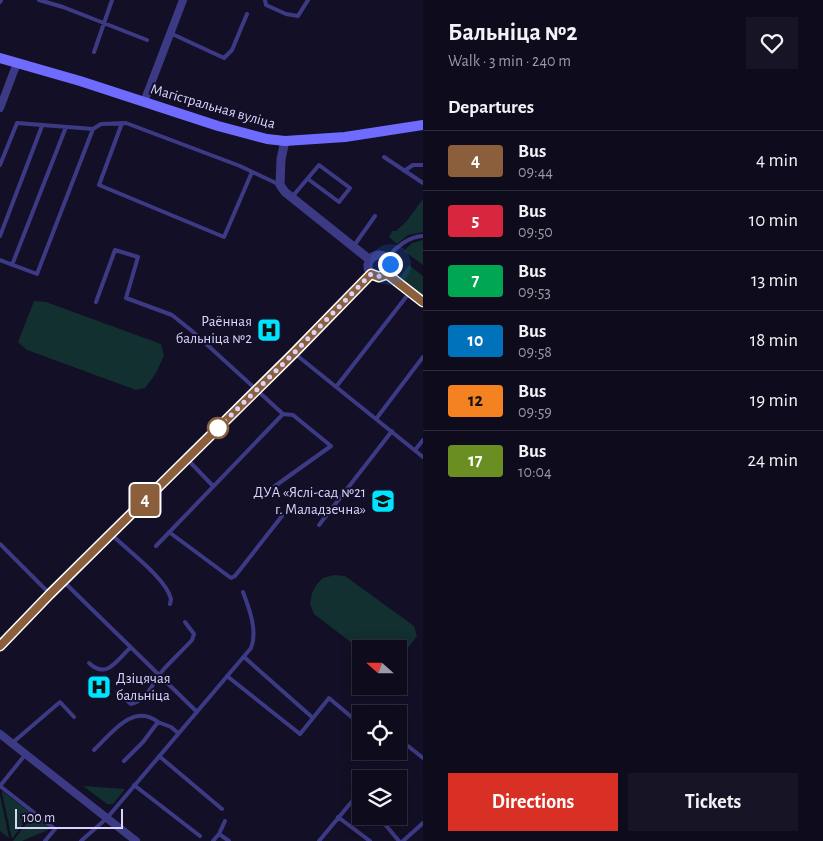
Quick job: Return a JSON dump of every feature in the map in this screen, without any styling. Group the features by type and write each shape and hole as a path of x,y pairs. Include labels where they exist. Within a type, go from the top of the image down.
{"main road":[{"name":"Магістральная вуліца","path":"0,58 258,137 285,141 345,136 423,124"}],"street":[{"path":"144,102 183,0"},
{"path":"0,108 17,63"},
{"path":"285,141 281,159 280,185 292,197 370,260"},
{"path":"371,274 369,268 370,260 377,255 387,258 390,264 387,274"},
{"path":"371,274 379,277 387,274"},
{"path":"0,646 371,274"},
{"path":"387,274 423,302"},
{"path":"0,734 136,841"}],"lane":[{"path":"39,0 147,40"},
{"path":"51,4 57,0"},
{"path":"94,52 111,0"},
{"path":"265,0 266,5 286,14 298,16 308,0"},
{"path":"170,33 224,58 232,50 247,14"},
{"path":"0,165 17,123 66,126 93,130"},
{"path":"0,260 36,274 93,130 101,124 122,124 148,130 280,185"},
{"path":"122,124 99,185 224,237 252,172"},
{"path":"0,236 42,126"},
{"path":"12,265 66,126"},
{"path":"384,157 423,182"},
{"path":"292,197 319,165 350,188 339,202 308,179"},
{"path":"404,171 413,165 423,165"},
{"path":"353,247 375,216"},
{"path":"387,258 394,249 415,236 423,236"},
{"path":"96,302 115,250 138,257 126,298 172,315 283,414 293,414 331,446 268,490"},
{"path":"336,387 410,292"},
{"path":"294,353 423,457"},
{"path":"376,419 423,357"},
{"path":"156,546 283,414"},
{"path":"319,525 392,432"},
{"path":"415,450 423,440"},
{"path":"186,459 214,486"},
{"path":"170,532 231,578 235,576 282,516"},
{"path":"111,534 127,547 166,588 171,599 170,604"},
{"path":"0,544 50,594"},
{"path":"63,581 197,712"},
{"path":"81,841 107,818 251,648 253,640 251,613 243,592"},
{"path":"117,692 131,704 135,703 152,686 159,675 194,636 184,622"},
{"path":"89,663 95,669 105,670 110,668 130,648"},
{"path":"244,657 313,718"},
{"path":"227,676 300,734 330,698 352,717"},
{"path":"11,744 60,702 74,717"},
{"path":"94,750 126,718 148,716 172,727 178,733"},
{"path":"124,761 143,742 158,722"},
{"path":"408,746 423,758"},
{"path":"25,755 0,786 54,829 45,841"},
{"path":"159,756 222,809"},
{"path":"134,785 200,836"},
{"path":"319,841 352,802"},
{"path":"338,817 370,841"},
{"path":"213,841 219,834 225,821"},
{"path":"386,825 401,841 423,823"},
{"path":"219,834 228,841"}],"green space":[{"path":"423,199 423,232 408,235 397,244 389,237 392,231 396,231 406,222"},
{"path":"423,240 423,265 404,251 412,243"},
{"path":"409,265 423,276 423,295 400,277"},
{"path":"34,301 46,302 161,344 164,356 156,373 145,388 136,390 27,350 18,342"},
{"path":"334,575 345,576 414,626 417,636 408,648 408,640 352,640 352,643 314,614 310,604 312,593 323,578"},
{"path":"83,786 125,789 113,804 107,804"},
{"path":"2,791 31,813 12,839 2,793"},
{"path":"0,795 9,838 0,831"},
{"path":"33,815 48,826 48,830 22,841 13,841"}],"bus line":[{"name":"4","path":"0,646 371,274 379,277 387,274 423,302"}],"place":[{"name":"Раённая бальніца №2","path":"269,330"},
{"name":"ДУА «Яслі-сад №21 г. Маладзечна»","path":"383,501"},
{"name":"Дзіцячая бальніца","path":"99,687"}],"route":[{"path":"218,428 215,431 371,274 379,277 383,276 389,272 390,264"}]}
